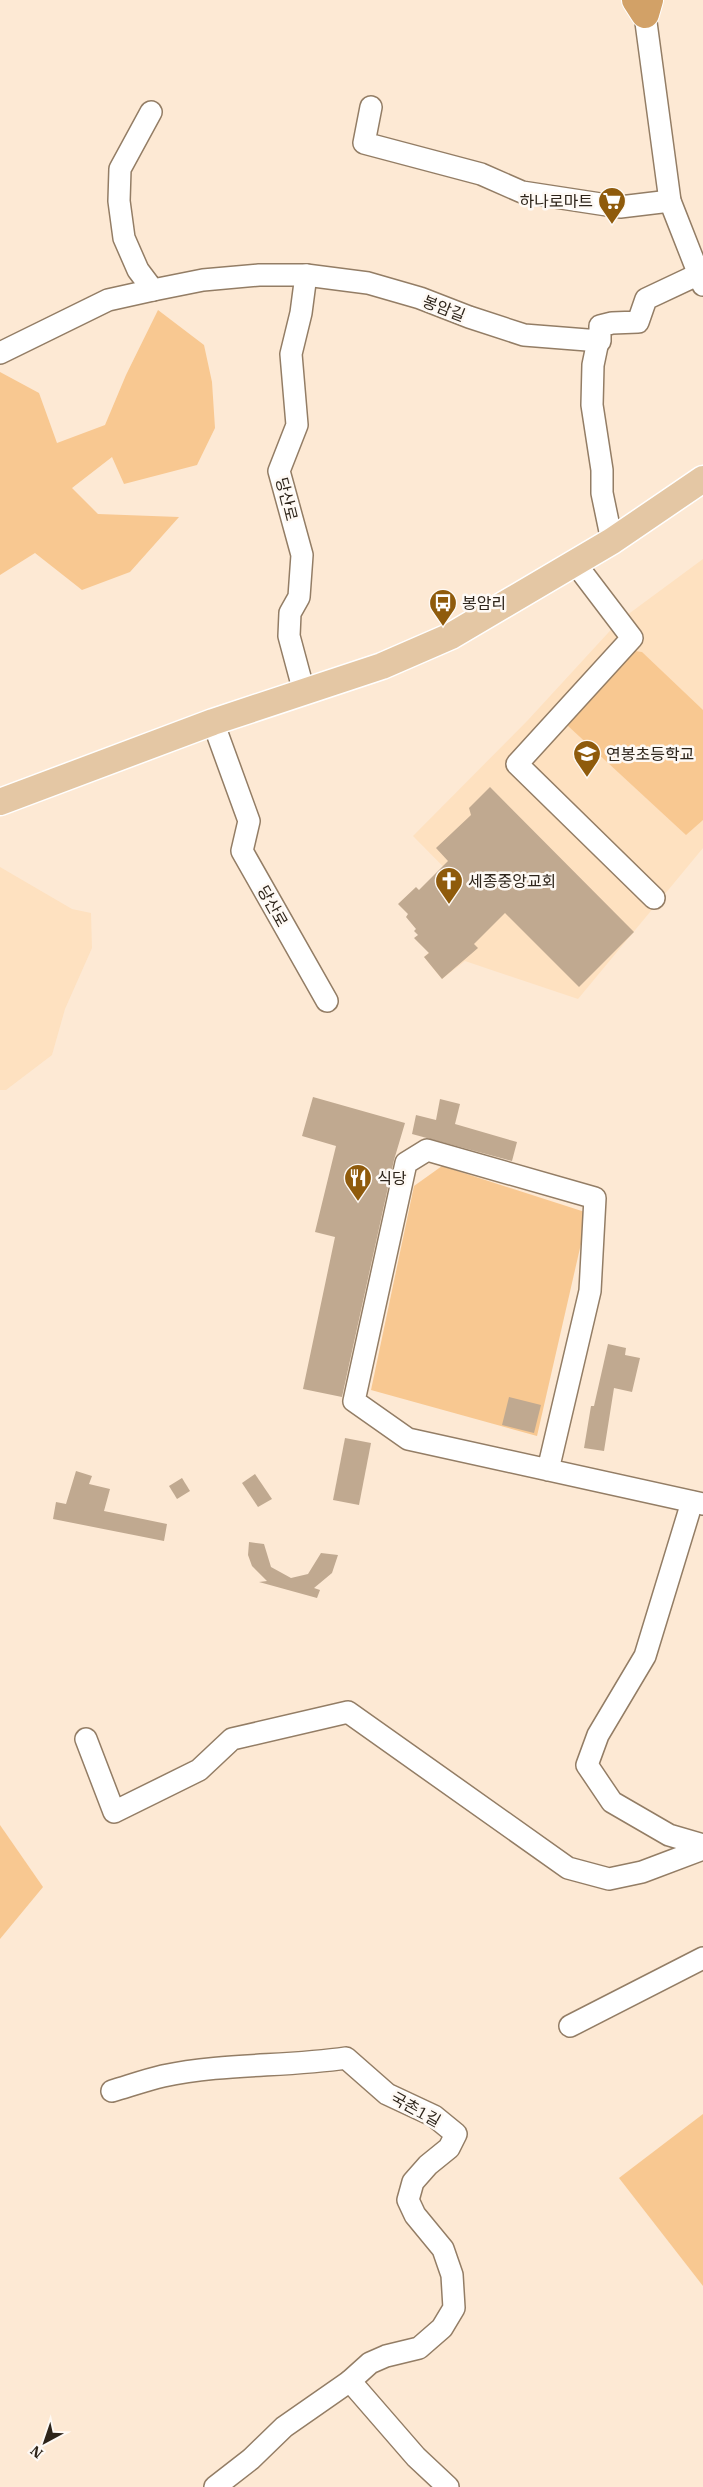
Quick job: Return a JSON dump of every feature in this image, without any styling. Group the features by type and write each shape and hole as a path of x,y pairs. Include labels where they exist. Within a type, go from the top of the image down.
{"main road":[{"path":"0,802 213,722 382,666 451,636 575,564 703,480"}],"street":[{"path":"612,541 602,493 602,470 592,405 593,365 600,326 612,323 638,322 646,299 701,280 670,201 643,3"},
{"path":"371,107 364,143 481,174 522,192 620,207 670,201"},
{"path":"152,112 120,169 118,201 124,238 138,270 153,290"},
{"name":"봉암길","path":"0,353 108,300 203,280 259,274 306,275 368,283 420,298 524,335 598,341"},
{"name":"당산로","path":"304,692 289,636 290,613 299,597 302,556 279,471 297,426 291,354 301,313 306,275"},
{"path":"575,564 632,638 517,764 654,898"},
{"name":"당산로","path":"213,722 249,821 242,851 327,1001"},
{"path":"548,1470 590,1291 595,1198 427,1150 406,1163 354,1401 408,1439 548,1470 698,1503 645,1656 598,1735 587,1765 612,1802 669,1834 703,1845"},
{"path":"86,1739 114,1812 199,1770 232,1739 348,1712 568,1868 609,1879 642,1872 703,1849"},
{"path":"570,2026 703,1958"},
{"name":"국촌1길","path":"112,2091 163,2076 240,2066 315,2063 346,2058 387,2094 434,2116 456,2134 449,2148 428,2165 413,2182 408,2200 415,2215 443,2249 452,2276 454,2308 442,2328 419,2348 370,2363 350,2382 284,2426 252,2459 215,2487"},
{"path":"350,2382 416,2457 448,2487"}],"shaded area":[{"path":"158,310 204,345 212,382 215,428 197,465 124,484 112,457 72,488 98,514 179,517 130,572 82,590 35,553 0,575 0,372 39,393 57,443 105,425 126,375"},
{"name":"연봉초등학교","path":"703,559 703,848 578,999 465,961 442,979 424,957 479,903 413,836 528,720 619,621"},
{"path":"635,651 642,652 703,710 703,820 686,835 567,725 567,719"},
{"path":"0,867 72,909 91,913 92,948 65,1009 52,1055 6,1090 0,1090"},
{"path":"442,1166 588,1213 537,1436 371,1390 414,1186"},
{"path":"0,1825 43,1887 0,1939"},
{"path":"703,2114 703,2286 619,2178"}],"building":[{"path":"490,787 634,932 579,987 505,913 474,944 478,948 442,979 424,957 429,953 414,938 418,935 414,931 416,929 406,917 408,914 398,904 416,887 419,890 448,861 436,848 471,815 469,808"},
{"path":"313,1097 405,1123 394,1160 342,1397 303,1389 335,1237 315,1232 336,1146 302,1136"},
{"path":"440,1099 460,1104 455,1124 517,1142 512,1161 412,1134 416,1115 436,1120"},
{"path":"608,1344 626,1348 625,1355 640,1358 632,1392 614,1388 604,1451 584,1448 591,1406 594,1406"},
{"path":"509,1397 541,1405 534,1433 502,1425"},
{"path":"345,1438 371,1443 359,1505 333,1500"},
{"path":"76,1471 92,1476 89,1484 110,1489 104,1511 167,1524 164,1541 53,1519 56,1502 66,1504"},
{"path":"255,1474 272,1499 258,1507 242,1483"},
{"path":"182,1478 190,1491 177,1499 169,1486"},
{"path":"249,1542 264,1544 271,1567 291,1578 308,1574 321,1553 338,1555 332,1573 314,1588 320,1590 317,1598 259,1582 267,1581 252,1566 248,1555"}],"place":[{"name":"하나로마트","path":"612,225"},
{"name":"봉암리","path":"443,627"},
{"name":"연봉초등학교","path":"587,778"},
{"name":"세종중앙교회","path":"449,905"},
{"name":"식당","path":"358,1202"}]}
